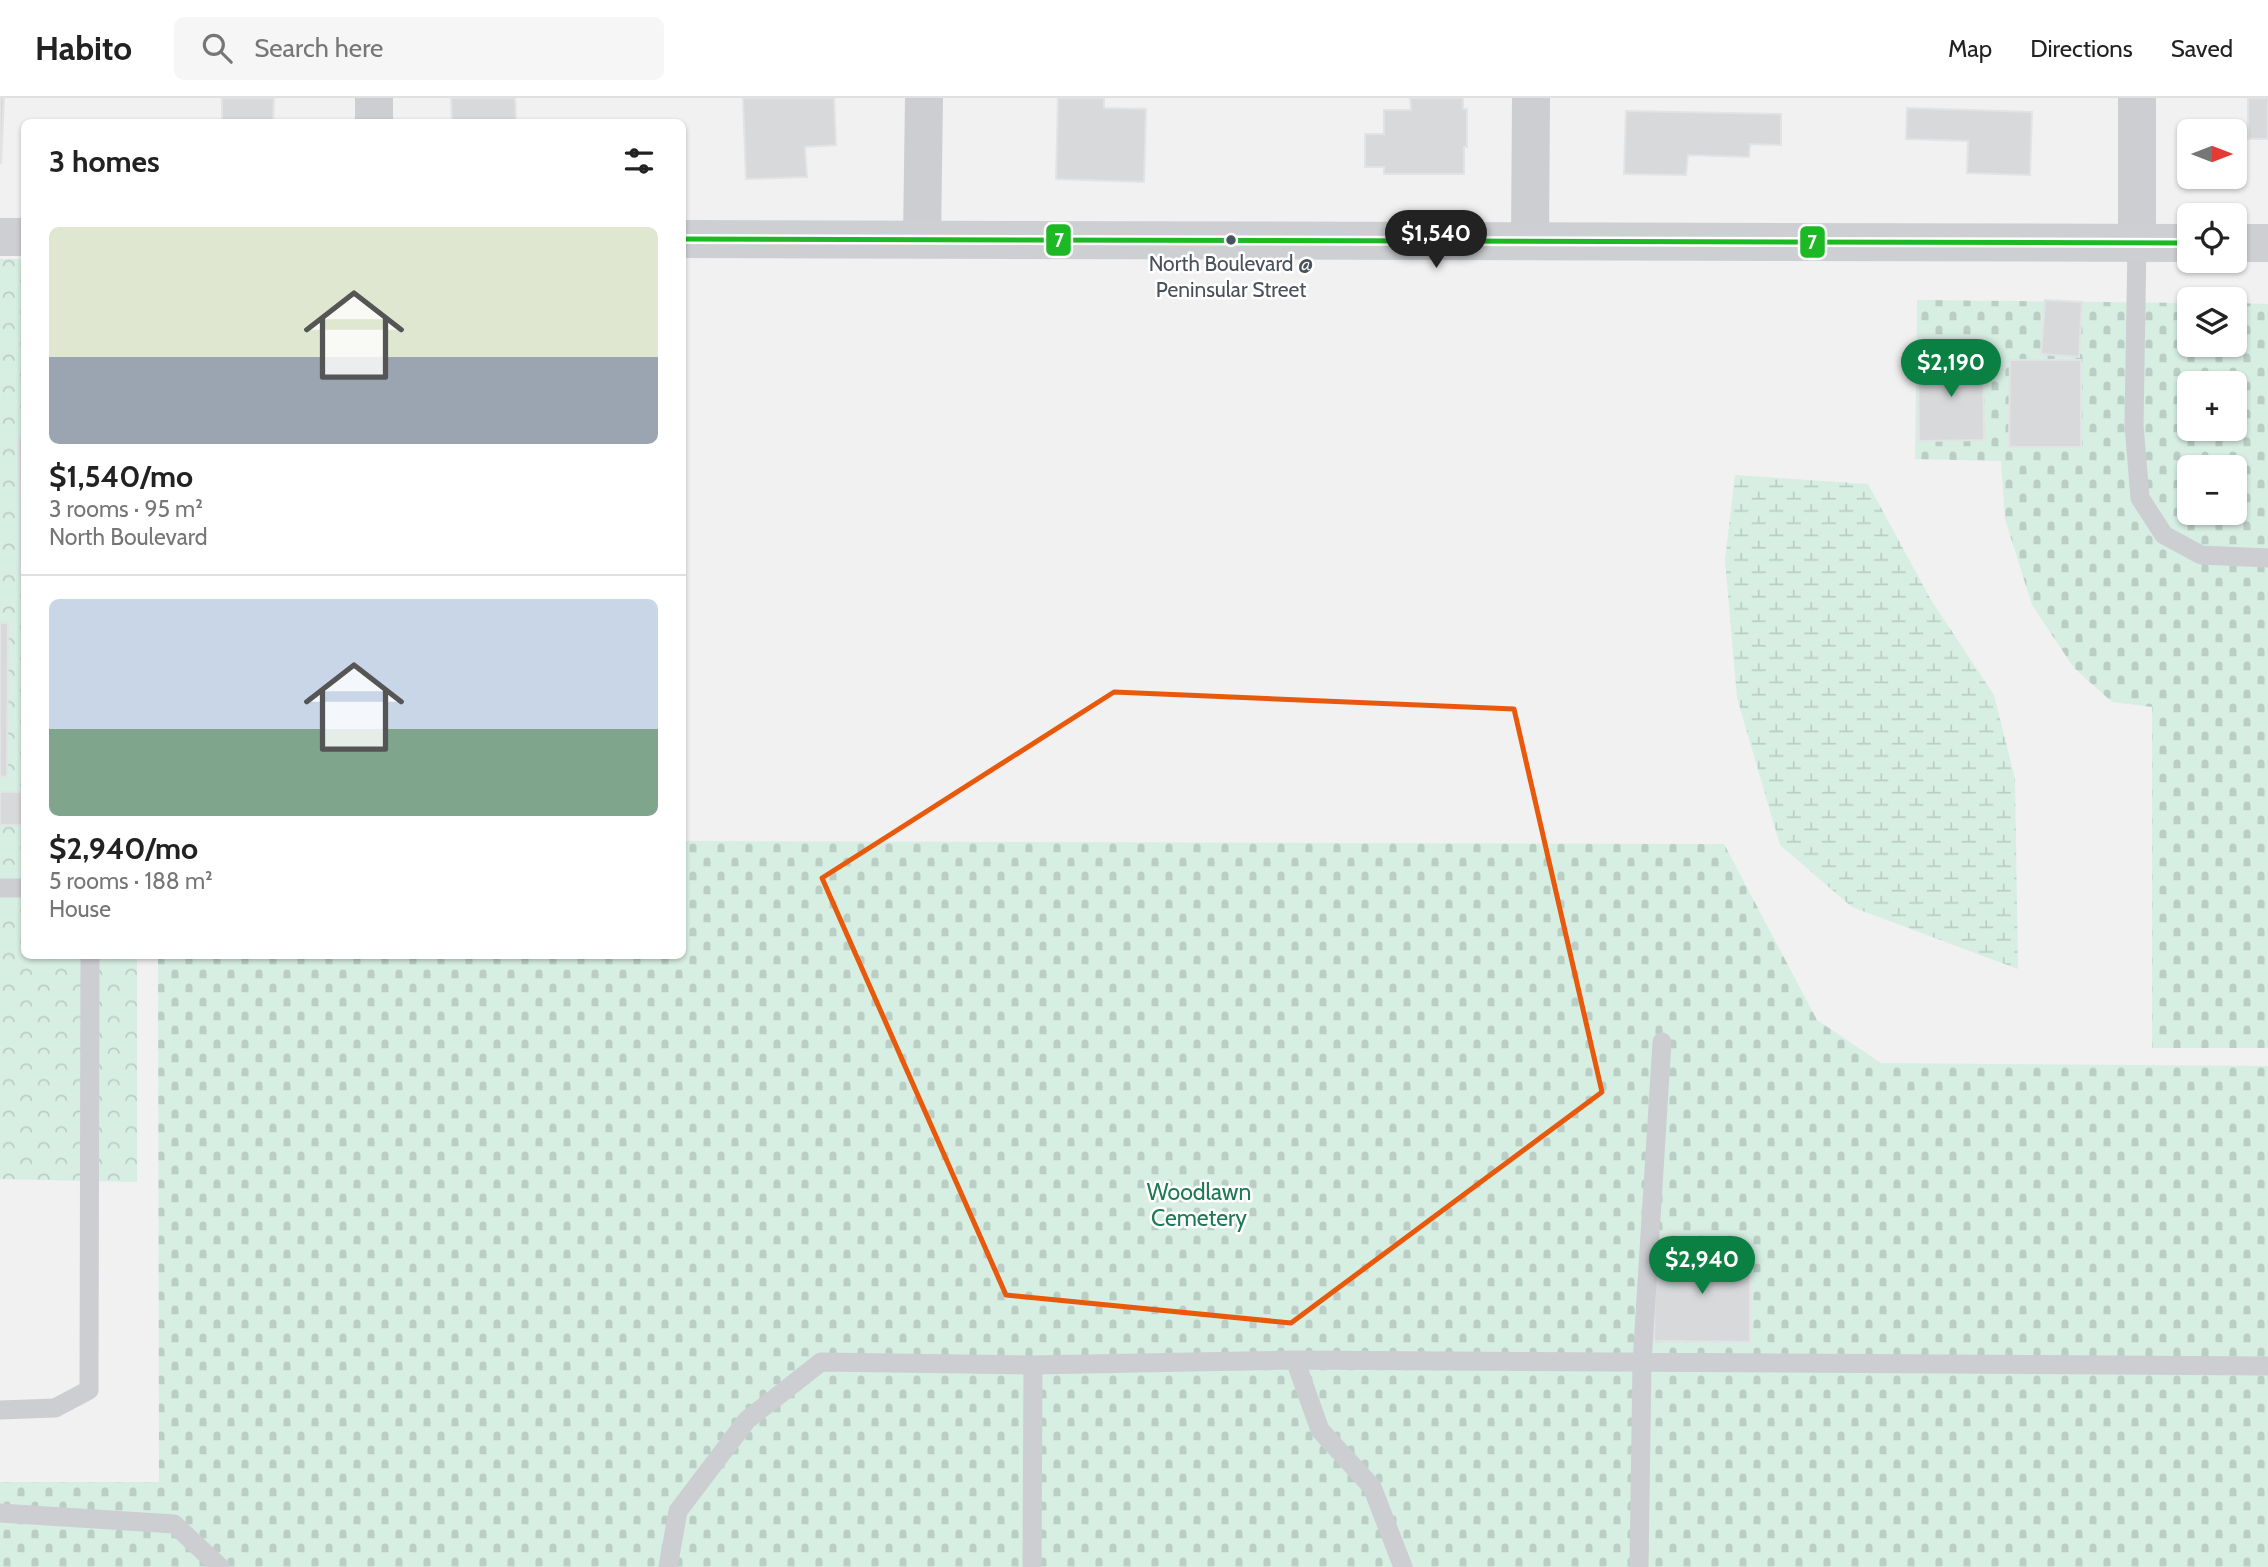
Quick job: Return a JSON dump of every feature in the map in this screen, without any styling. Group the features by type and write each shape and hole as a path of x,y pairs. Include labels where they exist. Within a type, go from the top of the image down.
{"street":[{"path":"374,98 374,119"},
{"path":"922,239 924,98"},
{"path":"1530,241 1531,98"},
{"path":"2137,98 2137,243"},
{"path":"0,237 21,237"},
{"path":"686,239 2177,243"},
{"path":"2247,243 2268,243"}],"lane":[{"path":"2137,243 2134,425 2140,498 2164,535 2201,555 2268,558"},
{"path":"0,888 21,888"},
{"path":"0,1410 55,1408 89,1390 89,959"},
{"path":"1639,1567 1642,1363 1661,1042"},
{"path":"1295,1360 1320,1430 1372,1487 1404,1567"},
{"path":"668,1567 678,1511 747,1420 821,1362 1033,1365 1295,1360 2268,1366"},
{"path":"1032,1567 1033,1365"},
{"path":"0,1513 174,1524 220,1567"}],"highlighted area":[{"path":"1114,692 1514,709 1602,1092 1291,1323 1006,1295 822,878"}],"green space":[{"path":"0,259 21,259 21,959 137,959 137,1182 0,1179"},
{"path":"1917,300 2177,303 2177,357 2247,357 2247,303 2268,304 2268,1048 2152,1048 2152,707 2112,702 2074,668 2032,605 2005,519 2001,461 1915,459"},
{"path":"1735,475 1868,484 1931,600 1994,695 2015,779 2018,969 1852,907 1780,845 1737,698 1725,560"},
{"name":"Woodlawn Cemetery","path":"686,841 1724,844 1817,1020 1881,1063 2268,1066 2268,1567 0,1567 0,1482 159,1482 158,959 686,959"}],"building":[{"path":"0,98 4,98 1,163 0,163"},
{"path":"222,98 274,98 273,119 222,119"},
{"path":"451,98 515,98 516,119 452,119"},
{"path":"743,98 834,98 836,145 805,147 807,177 746,179"},
{"path":"1058,98 1104,98 1104,108 1146,109 1144,182 1056,179"},
{"path":"1410,98 1463,98 1463,109 1467,109 1464,174 1384,174 1384,167 1365,167 1365,134 1384,134 1384,110 1411,110"},
{"path":"2248,98 2268,98 2268,139 2248,139"},
{"path":"1907,108 2032,112 2030,175 1967,173 1968,141 1906,139"},
{"path":"1626,111 1781,114 1781,145 1750,144 1749,157 1688,155 1686,175 1624,174"},
{"path":"2045,300 2082,302 2079,357 2041,354"},
{"path":"1918,357 1983,357 1984,440 1919,441"},
{"path":"2010,360 2081,360 2081,447 2009,447"},
{"path":"19,437 21,437 21,580"},
{"path":"0,623 8,623 7,777 0,776"},
{"path":"0,792 21,792 21,825 0,825"},
{"path":"1655,1251 1750,1251 1750,1342 1654,1341"}],"transit line":[{"name":"7","path":"686,239 2177,243"}],"place":[{"name":"North Boulevard @ Peninsular Street","path":"1231,240"}]}
